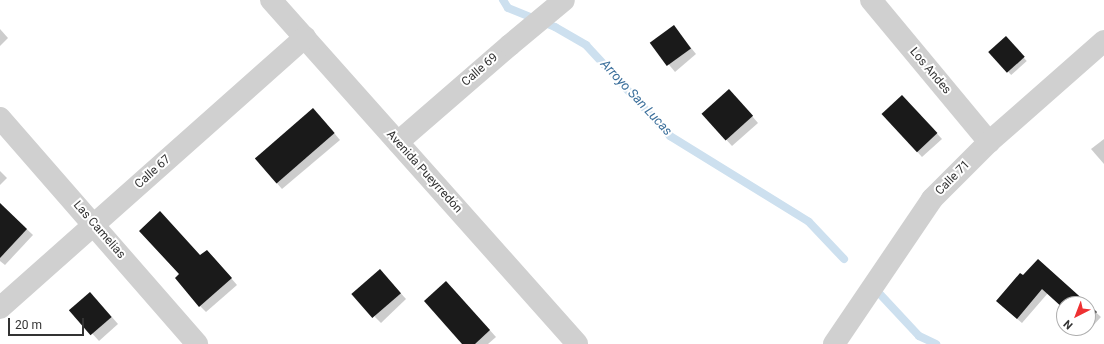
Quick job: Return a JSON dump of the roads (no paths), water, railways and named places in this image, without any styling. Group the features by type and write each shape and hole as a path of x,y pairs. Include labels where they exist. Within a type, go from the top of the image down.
{"street":[{"name":"Avenida Pueyrredón","path":"271,0 577,344"},
{"name":"Calle 69","path":"398,142 564,0"},
{"name":"Los Andes","path":"870,0 989,142"},
{"name":"Calle 67","path":"0,308 305,37"},
{"name":"Calle 71","path":"834,344 932,198 989,142 1104,41"},
{"name":"Las Camelias","path":"0,118 94,224 197,344"}],"waterway":[{"name":"Arroyo San Lucas","path":"503,0 508,8 555,27 586,45 670,136 809,222 844,259"},
{"name":"Arroyo San Lucas","path":"878,292 919,336 936,344"}]}
